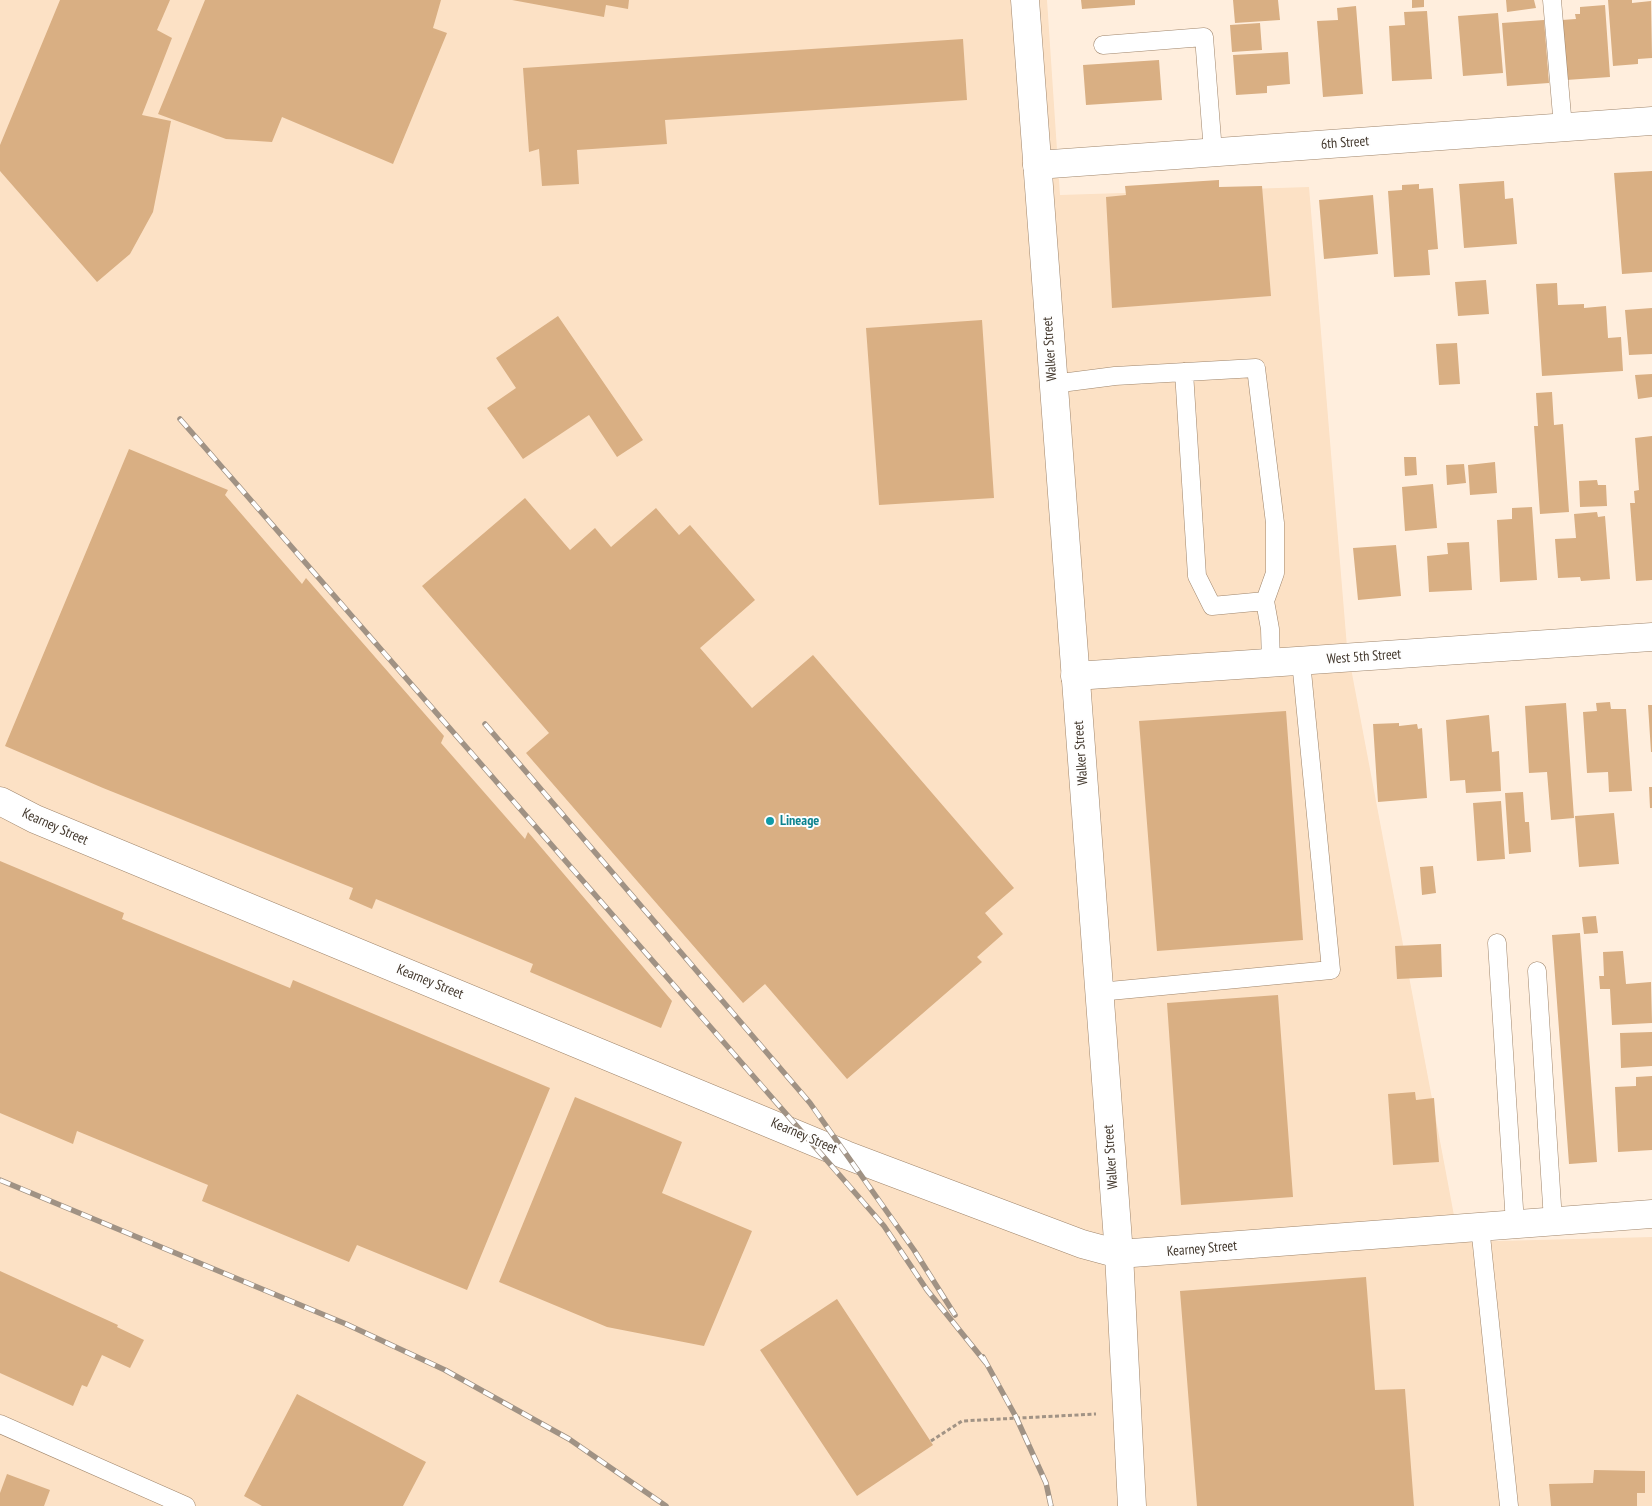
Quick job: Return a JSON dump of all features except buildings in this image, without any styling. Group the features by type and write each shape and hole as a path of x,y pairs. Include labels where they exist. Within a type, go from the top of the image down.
{"street":[{"name":"Walker Street","path":"1025,0 1119,1254 1132,1506"},
{"name":"6th Street","path":"1037,164 1652,121"},
{"name":"West 5th Street","path":"1075,676 1652,637"},
{"name":"Kearney Street","path":"0,801 35,820 846,1155 1082,1244 1119,1254 1652,1214"}],"lane":[{"path":"1552,0 1563,128"},
{"path":"1103,45 1204,37 1213,152"},
{"path":"1053,384 1115,376 1256,368 1275,523 1275,573 1265,601 1270,629 1271,663"},
{"path":"1184,372 1197,576 1212,606 1265,601"},
{"path":"1099,992 1331,970 1301,661"},
{"path":"1497,943 1515,1224"},
{"path":"1537,971 1553,1221"},
{"path":"1480,1226 1509,1506"},
{"path":"0,1424 186,1506"}],"path":[{"path":"930,1441 962,1421 1096,1414"}],"shaded area":[{"path":"0,0 1047,0 1060,195 1309,187 1347,647 1459,1242 1652,1237 1652,1506 0,1506"}],"railway":[{"path":"180,419 884,1226 927,1290 986,1363"},
{"path":"485,724 810,1103 914,1250 955,1315"},
{"path":"0,1180 346,1324 445,1370 569,1439 666,1506"},
{"path":"983,1357 1016,1417 1046,1483 1051,1506"}],"place":[{"name":"Lineage","path":"770,821"}]}
